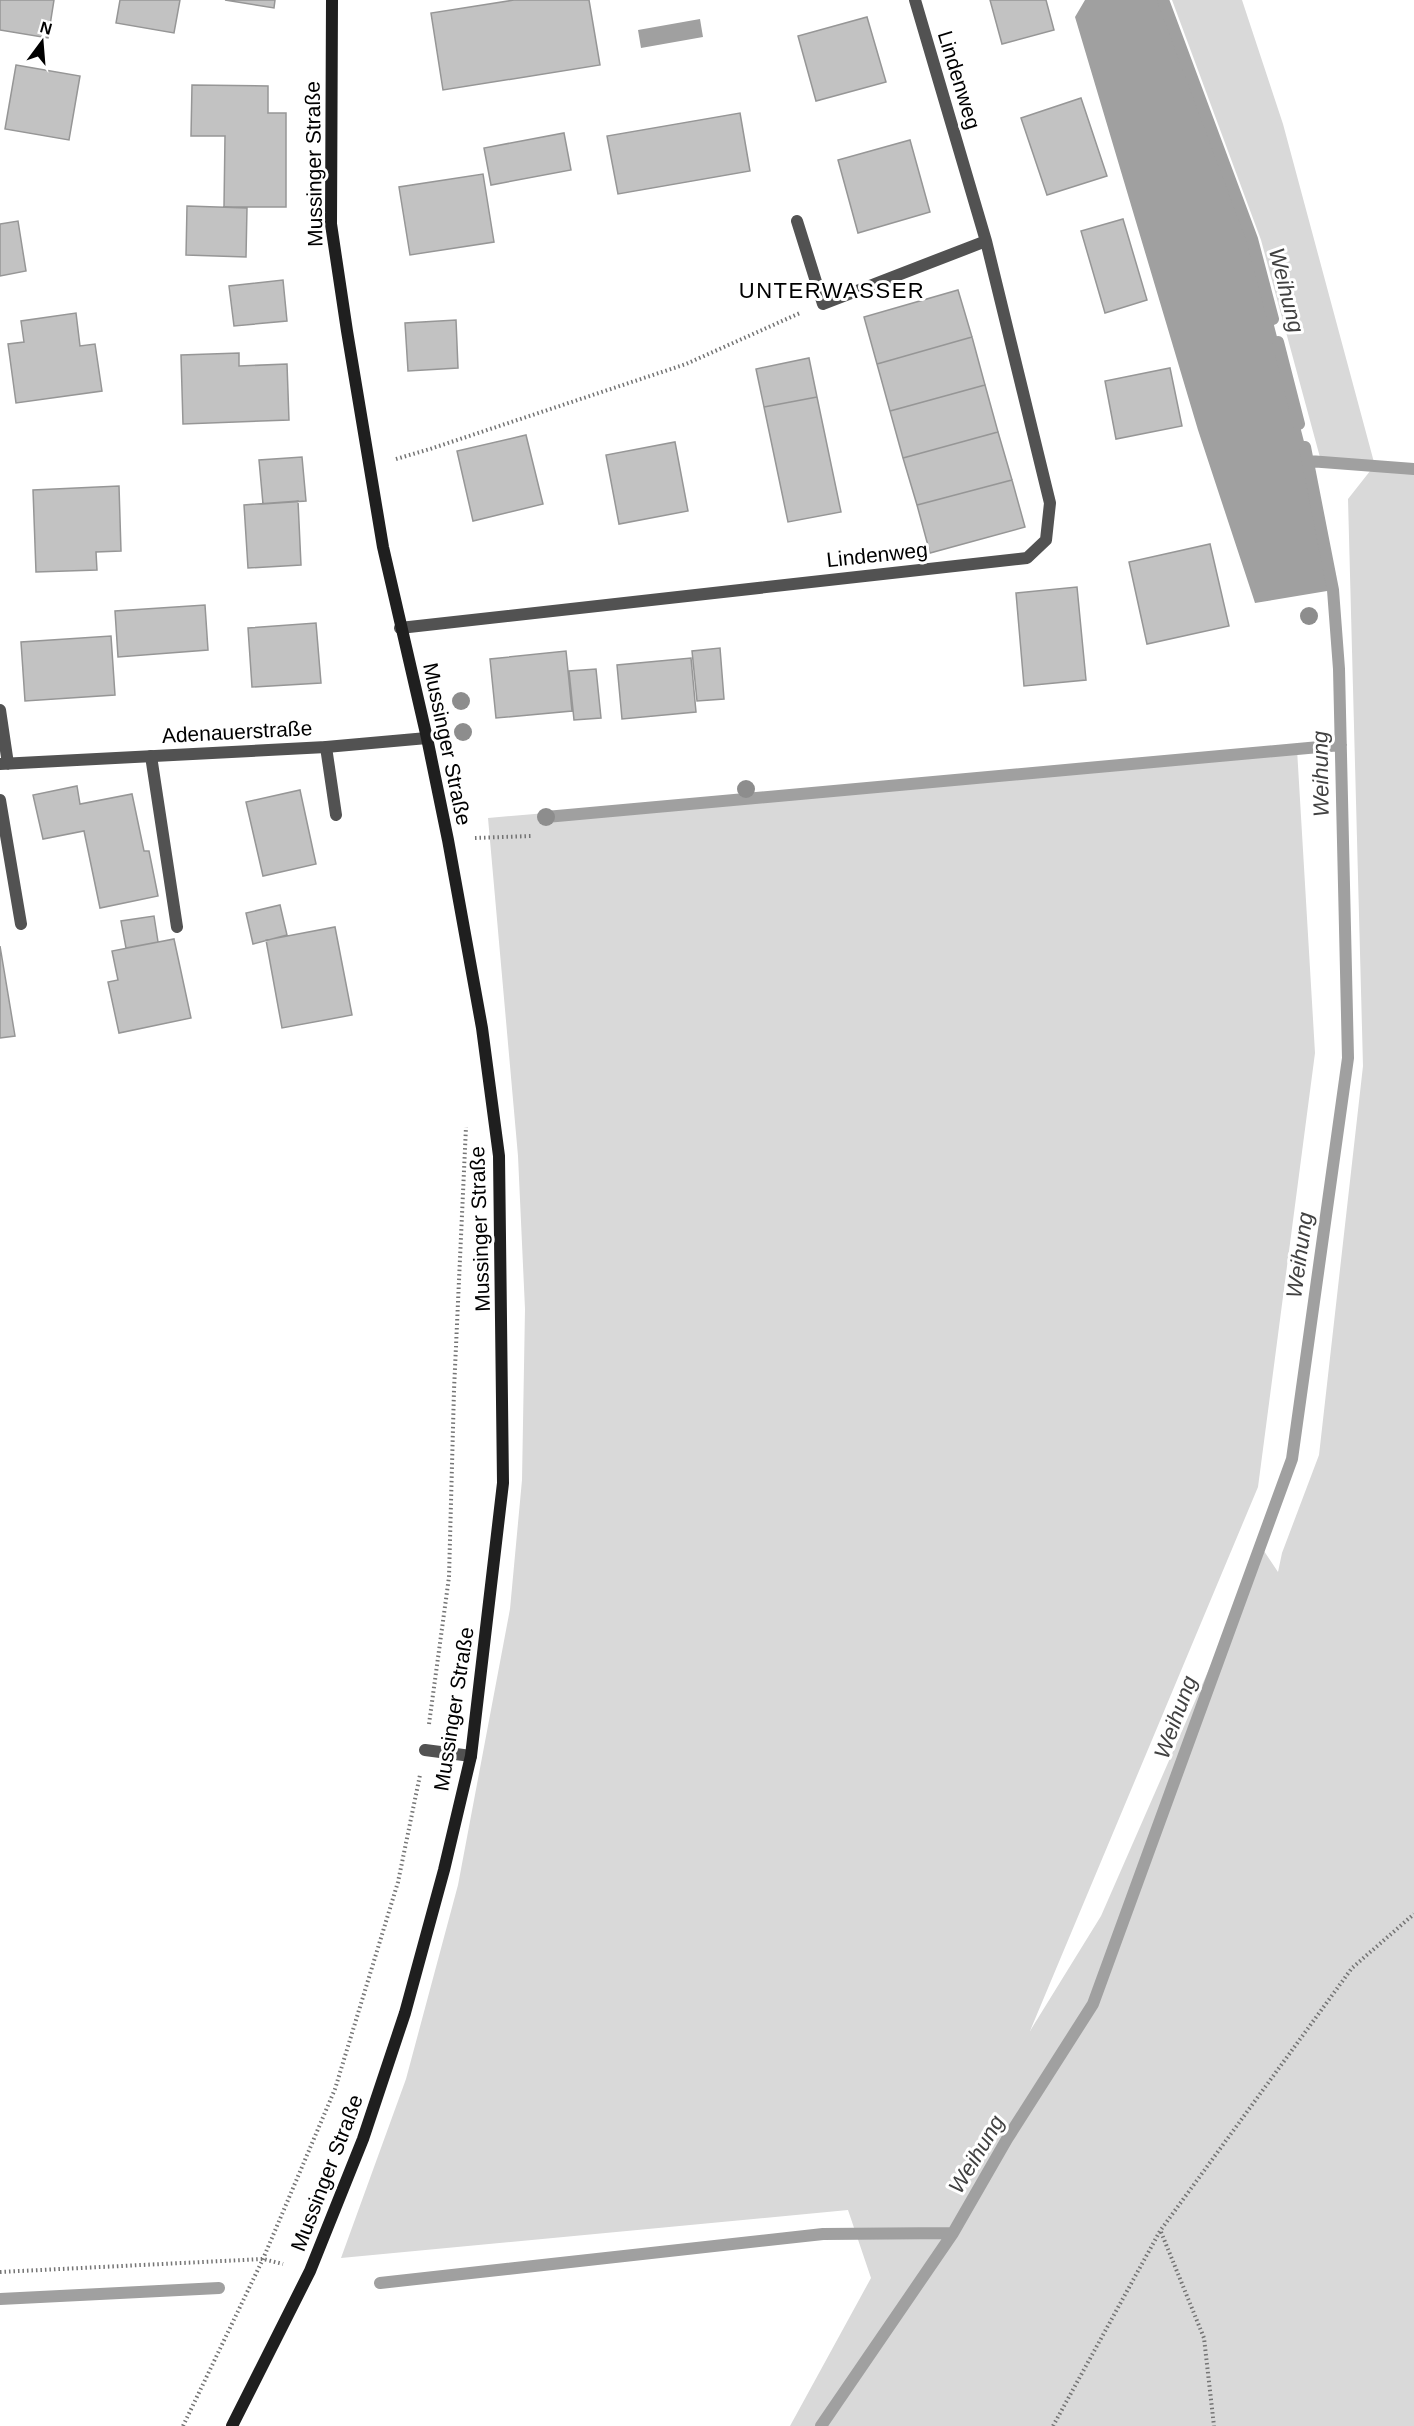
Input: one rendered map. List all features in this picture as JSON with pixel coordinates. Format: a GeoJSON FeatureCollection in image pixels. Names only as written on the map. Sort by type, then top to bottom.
{"type":"FeatureCollection","features":[{"type":"Feature","properties":{"kind":"street","name":"Mussinger Straße"},"geometry":{"type":"LineString","coordinates":[[232,2426],[310,2271],[363,2139],[405,2013],[444,1870],[471,1756],[503,1484],[499,1156],[482,1028],[448,840],[427,738],[400,628],[368,466],[331,224],[332,0]]}},
{"type":"Feature","properties":{"kind":"street","name":"Lindenweg"},"geometry":{"type":"LineString","coordinates":[[400,628],[1028,558],[1046,540],[1050,503],[986,241],[915,0]]}},
{"type":"Feature","properties":{"kind":"street"},"geometry":{"type":"LineString","coordinates":[[797,221],[823,304],[986,241]]}},
{"type":"Feature","properties":{"kind":"street"},"geometry":{"type":"LineString","coordinates":[[0,710],[4,764]]}},
{"type":"Feature","properties":{"kind":"street","name":"Adenauerstraße"},"geometry":{"type":"LineString","coordinates":[[4,764],[326,747],[427,738]]}},
{"type":"Feature","properties":{"kind":"street","name":"Adenauerstraße"},"geometry":{"type":"LineString","coordinates":[[326,747],[336,815]]}},
{"type":"Feature","properties":{"kind":"street","name":"Adenauerstraße"},"geometry":{"type":"LineString","coordinates":[[151,756],[177,927]]}},
{"type":"Feature","properties":{"kind":"street"},"geometry":{"type":"LineString","coordinates":[[0,800],[21,924]]}},
{"type":"Feature","properties":{"kind":"street"},"geometry":{"type":"LineString","coordinates":[[425,1750],[471,1756]]}},
{"type":"Feature","properties":{"kind":"path"},"geometry":{"type":"LineString","coordinates":[[368,466],[430,449],[686,364],[823,304]]}},
{"type":"Feature","properties":{"kind":"path"},"geometry":{"type":"LineString","coordinates":[[448,840],[531,836]]}},
{"type":"Feature","properties":{"kind":"path"},"geometry":{"type":"LineString","coordinates":[[183,2426],[263,2259],[335,2089],[398,1882],[425,1750],[449,1577],[454,1390],[466,1119]]}},
{"type":"Feature","properties":{"kind":"path"},"geometry":{"type":"LineString","coordinates":[[1053,2426],[1160,2231],[1352,1968],[1414,1914]]}},
{"type":"Feature","properties":{"kind":"path"},"geometry":{"type":"LineString","coordinates":[[1160,2231],[1204,2338],[1214,2426]]}},
{"type":"Feature","properties":{"kind":"path"},"geometry":{"type":"LineString","coordinates":[[0,2272],[263,2259],[310,2271]]}},
{"type":"Feature","properties":{"kind":"shaded area"},"geometry":{"type":"Polygon","coordinates":[[[1085,0],[1162,0],[1252,240],[1309,461],[1333,590],[1255,603],[1198,430],[1075,17],[1085,0]]]}},
{"type":"Feature","properties":{"kind":"shaded area"},"geometry":{"type":"Polygon","coordinates":[[[1172,0],[1242,0],[1283,124],[1375,466],[1414,469],[1414,2426],[790,2426],[871,2278],[848,2210],[341,2258],[406,2079],[458,1885],[510,1609],[522,1480],[525,1309],[518,1156],[488,818],[1297,749],[1315,1053],[1258,1487],[1030,2031],[1101,1916],[1262,1548],[1278,1572],[1282,1553],[1319,1455],[1363,1066],[1348,499],[1374,466],[1321,461],[1261,240],[1172,0]]]}},
{"type":"Feature","properties":{"kind":"shaded area"},"geometry":{"type":"Polygon","coordinates":[[[700,19],[703,37],[641,48],[638,30],[700,19]]]}},
{"type":"Feature","properties":{"kind":"building"},"geometry":{"type":"Polygon","coordinates":[[[0,0],[54,0],[48,38],[0,30],[0,0]]]}},
{"type":"Feature","properties":{"kind":"building"},"geometry":{"type":"Polygon","coordinates":[[[120,0],[180,0],[174,33],[116,23],[120,0]]]}},
{"type":"Feature","properties":{"kind":"building"},"geometry":{"type":"Polygon","coordinates":[[[225,0],[275,0],[274,8],[225,0]]]}},
{"type":"Feature","properties":{"kind":"building"},"geometry":{"type":"Polygon","coordinates":[[[514,0],[589,0],[600,65],[443,90],[431,13],[514,0]]]}},
{"type":"Feature","properties":{"kind":"building"},"geometry":{"type":"Polygon","coordinates":[[[990,0],[1046,0],[1054,30],[1002,44],[990,0]]]}},
{"type":"Feature","properties":{"kind":"building"},"geometry":{"type":"Polygon","coordinates":[[[867,17],[886,82],[816,101],[798,36],[867,17]]]}},
{"type":"Feature","properties":{"kind":"building"},"geometry":{"type":"Polygon","coordinates":[[[16,65],[80,76],[69,140],[5,129],[16,65]]]}},
{"type":"Feature","properties":{"kind":"building"},"geometry":{"type":"Polygon","coordinates":[[[192,85],[268,86],[268,113],[286,113],[286,207],[224,207],[225,136],[191,136],[192,85]]]}},
{"type":"Feature","properties":{"kind":"building"},"geometry":{"type":"Polygon","coordinates":[[[1081,98],[1107,176],[1047,195],[1021,118],[1081,98]]]}},
{"type":"Feature","properties":{"kind":"building"},"geometry":{"type":"Polygon","coordinates":[[[740,113],[750,171],[618,194],[607,136],[740,113]]]}},
{"type":"Feature","properties":{"kind":"building"},"geometry":{"type":"Polygon","coordinates":[[[564,133],[571,170],[491,185],[484,148],[564,133]]]}},
{"type":"Feature","properties":{"kind":"building"},"geometry":{"type":"Polygon","coordinates":[[[910,140],[930,212],[858,233],[838,160],[910,140]]]}},
{"type":"Feature","properties":{"kind":"building"},"geometry":{"type":"Polygon","coordinates":[[[483,174],[494,242],[410,255],[399,187],[483,174]]]}},
{"type":"Feature","properties":{"kind":"building"},"geometry":{"type":"Polygon","coordinates":[[[187,206],[247,208],[246,257],[186,255],[187,206]]]}},
{"type":"Feature","properties":{"kind":"building"},"geometry":{"type":"Polygon","coordinates":[[[1123,219],[1147,300],[1105,313],[1081,231],[1123,219]]]}},
{"type":"Feature","properties":{"kind":"building"},"geometry":{"type":"Polygon","coordinates":[[[18,221],[26,271],[0,276],[0,224],[18,221]]]}},
{"type":"Feature","properties":{"kind":"building"},"geometry":{"type":"Polygon","coordinates":[[[283,280],[287,321],[234,326],[229,286],[283,280]]]}},
{"type":"Feature","properties":{"kind":"building"},"geometry":{"type":"Polygon","coordinates":[[[958,290],[972,337],[877,364],[864,317],[958,290]]]}},
{"type":"Feature","properties":{"kind":"building"},"geometry":{"type":"Polygon","coordinates":[[[76,313],[80,346],[95,344],[102,391],[16,403],[8,344],[24,342],[21,321],[76,313]]]}},
{"type":"Feature","properties":{"kind":"building"},"geometry":{"type":"Polygon","coordinates":[[[456,320],[458,368],[408,371],[405,323],[456,320]]]}},
{"type":"Feature","properties":{"kind":"building"},"geometry":{"type":"Polygon","coordinates":[[[972,337],[985,385],[890,411],[877,364],[972,337]]]}},
{"type":"Feature","properties":{"kind":"building"},"geometry":{"type":"Polygon","coordinates":[[[239,353],[239,366],[287,364],[289,420],[183,424],[181,355],[239,353]]]}},
{"type":"Feature","properties":{"kind":"building"},"geometry":{"type":"Polygon","coordinates":[[[809,358],[817,397],[764,407],[756,369],[809,358]]]}},
{"type":"Feature","properties":{"kind":"building"},"geometry":{"type":"Polygon","coordinates":[[[1170,368],[1182,426],[1116,439],[1105,381],[1170,368]]]}},
{"type":"Feature","properties":{"kind":"building"},"geometry":{"type":"Polygon","coordinates":[[[985,385],[998,432],[903,458],[890,411],[985,385]]]}},
{"type":"Feature","properties":{"kind":"building"},"geometry":{"type":"Polygon","coordinates":[[[817,397],[841,512],[788,522],[764,407],[817,397]]]}},
{"type":"Feature","properties":{"kind":"building"},"geometry":{"type":"Polygon","coordinates":[[[998,432],[1012,480],[917,505],[903,458],[998,432]]]}},
{"type":"Feature","properties":{"kind":"building"},"geometry":{"type":"Polygon","coordinates":[[[526,435],[543,504],[473,521],[457,451],[526,435]]]}},
{"type":"Feature","properties":{"kind":"building"},"geometry":{"type":"Polygon","coordinates":[[[675,442],[688,511],[619,524],[606,455],[675,442]]]}},
{"type":"Feature","properties":{"kind":"building"},"geometry":{"type":"Polygon","coordinates":[[[302,457],[306,501],[263,504],[259,460],[302,457]]]}},
{"type":"Feature","properties":{"kind":"building"},"geometry":{"type":"Polygon","coordinates":[[[1012,480],[1025,527],[930,553],[917,505],[1012,480]]]}},
{"type":"Feature","properties":{"kind":"building"},"geometry":{"type":"Polygon","coordinates":[[[119,486],[121,551],[96,552],[97,570],[36,572],[33,490],[119,486]]]}},
{"type":"Feature","properties":{"kind":"building"},"geometry":{"type":"Polygon","coordinates":[[[298,501],[301,565],[248,568],[244,505],[298,501]]]}},
{"type":"Feature","properties":{"kind":"building"},"geometry":{"type":"Polygon","coordinates":[[[1210,544],[1229,626],[1147,644],[1129,562],[1210,544]]]}},
{"type":"Feature","properties":{"kind":"building"},"geometry":{"type":"Polygon","coordinates":[[[1077,587],[1086,680],[1024,686],[1016,593],[1077,587]]]}},
{"type":"Feature","properties":{"kind":"building"},"geometry":{"type":"Polygon","coordinates":[[[205,605],[208,650],[118,657],[115,611],[205,605]]]}},
{"type":"Feature","properties":{"kind":"building"},"geometry":{"type":"Polygon","coordinates":[[[316,623],[321,683],[252,687],[248,628],[316,623]]]}},
{"type":"Feature","properties":{"kind":"building"},"geometry":{"type":"Polygon","coordinates":[[[111,636],[115,695],[25,701],[21,642],[111,636]]]}},
{"type":"Feature","properties":{"kind":"building"},"geometry":{"type":"Polygon","coordinates":[[[720,648],[724,699],[697,701],[692,651],[720,648]]]}},
{"type":"Feature","properties":{"kind":"building"},"geometry":{"type":"Polygon","coordinates":[[[566,651],[572,711],[496,718],[490,659],[566,651]]]}},
{"type":"Feature","properties":{"kind":"building"},"geometry":{"type":"Polygon","coordinates":[[[691,658],[696,712],[622,719],[617,665],[691,658]]]}},
{"type":"Feature","properties":{"kind":"building"},"geometry":{"type":"Polygon","coordinates":[[[596,669],[601,718],[574,720],[569,671],[596,669]]]}},
{"type":"Feature","properties":{"kind":"building"},"geometry":{"type":"Polygon","coordinates":[[[77,786],[80,804],[132,794],[144,851],[149,851],[158,896],[100,908],[84,831],[43,839],[33,795],[77,786]]]}},
{"type":"Feature","properties":{"kind":"building"},"geometry":{"type":"Polygon","coordinates":[[[300,790],[316,864],[263,876],[246,802],[300,790]]]}},
{"type":"Feature","properties":{"kind":"building"},"geometry":{"type":"Polygon","coordinates":[[[280,905],[287,935],[253,944],[246,913],[280,905]]]}},
{"type":"Feature","properties":{"kind":"building"},"geometry":{"type":"Polygon","coordinates":[[[154,916],[158,942],[126,948],[121,921],[154,916]]]}},
{"type":"Feature","properties":{"kind":"building"},"geometry":{"type":"Polygon","coordinates":[[[335,927],[352,1015],[282,1028],[266,940],[335,927]]]}},
{"type":"Feature","properties":{"kind":"building"},"geometry":{"type":"Polygon","coordinates":[[[174,939],[191,1018],[119,1033],[108,982],[118,980],[112,951],[174,939]]]}},
{"type":"Feature","properties":{"kind":"building"},"geometry":{"type":"Polygon","coordinates":[[[0,946],[15,1036],[0,1038],[0,946]]]}},
{"type":"Feature","properties":{"kind":"waterway","name":"Weihung"},"geometry":{"type":"LineString","coordinates":[[1163,0],[1252,239],[1273,319]]}},
{"type":"Feature","properties":{"kind":"waterway","name":"Weihung"},"geometry":{"type":"LineString","coordinates":[[1278,342],[1299,424]]}},
{"type":"Feature","properties":{"kind":"waterway","name":"Weihung"},"geometry":{"type":"LineString","coordinates":[[821,2426],[953,2233],[1007,2139],[1093,2004],[1292,1459],[1348,1058],[1339,669],[1333,590],[1305,447]]}},
{"type":"Feature","properties":{"kind":"waterway"},"geometry":{"type":"LineString","coordinates":[[1309,461],[1414,469]]}},
{"type":"Feature","properties":{"kind":"waterway"},"geometry":{"type":"LineString","coordinates":[[546,817],[1341,745]]}},
{"type":"Feature","properties":{"kind":"waterway"},"geometry":{"type":"LineString","coordinates":[[380,2283],[823,2234],[953,2233]]}},
{"type":"Feature","properties":{"kind":"waterway"},"geometry":{"type":"LineString","coordinates":[[0,2299],[219,2288]]}},
{"type":"Feature","properties":{"kind":"district","name":"UNTERWASSER"},"geometry":{"type":"Point","coordinates":[832,290]}}]}
